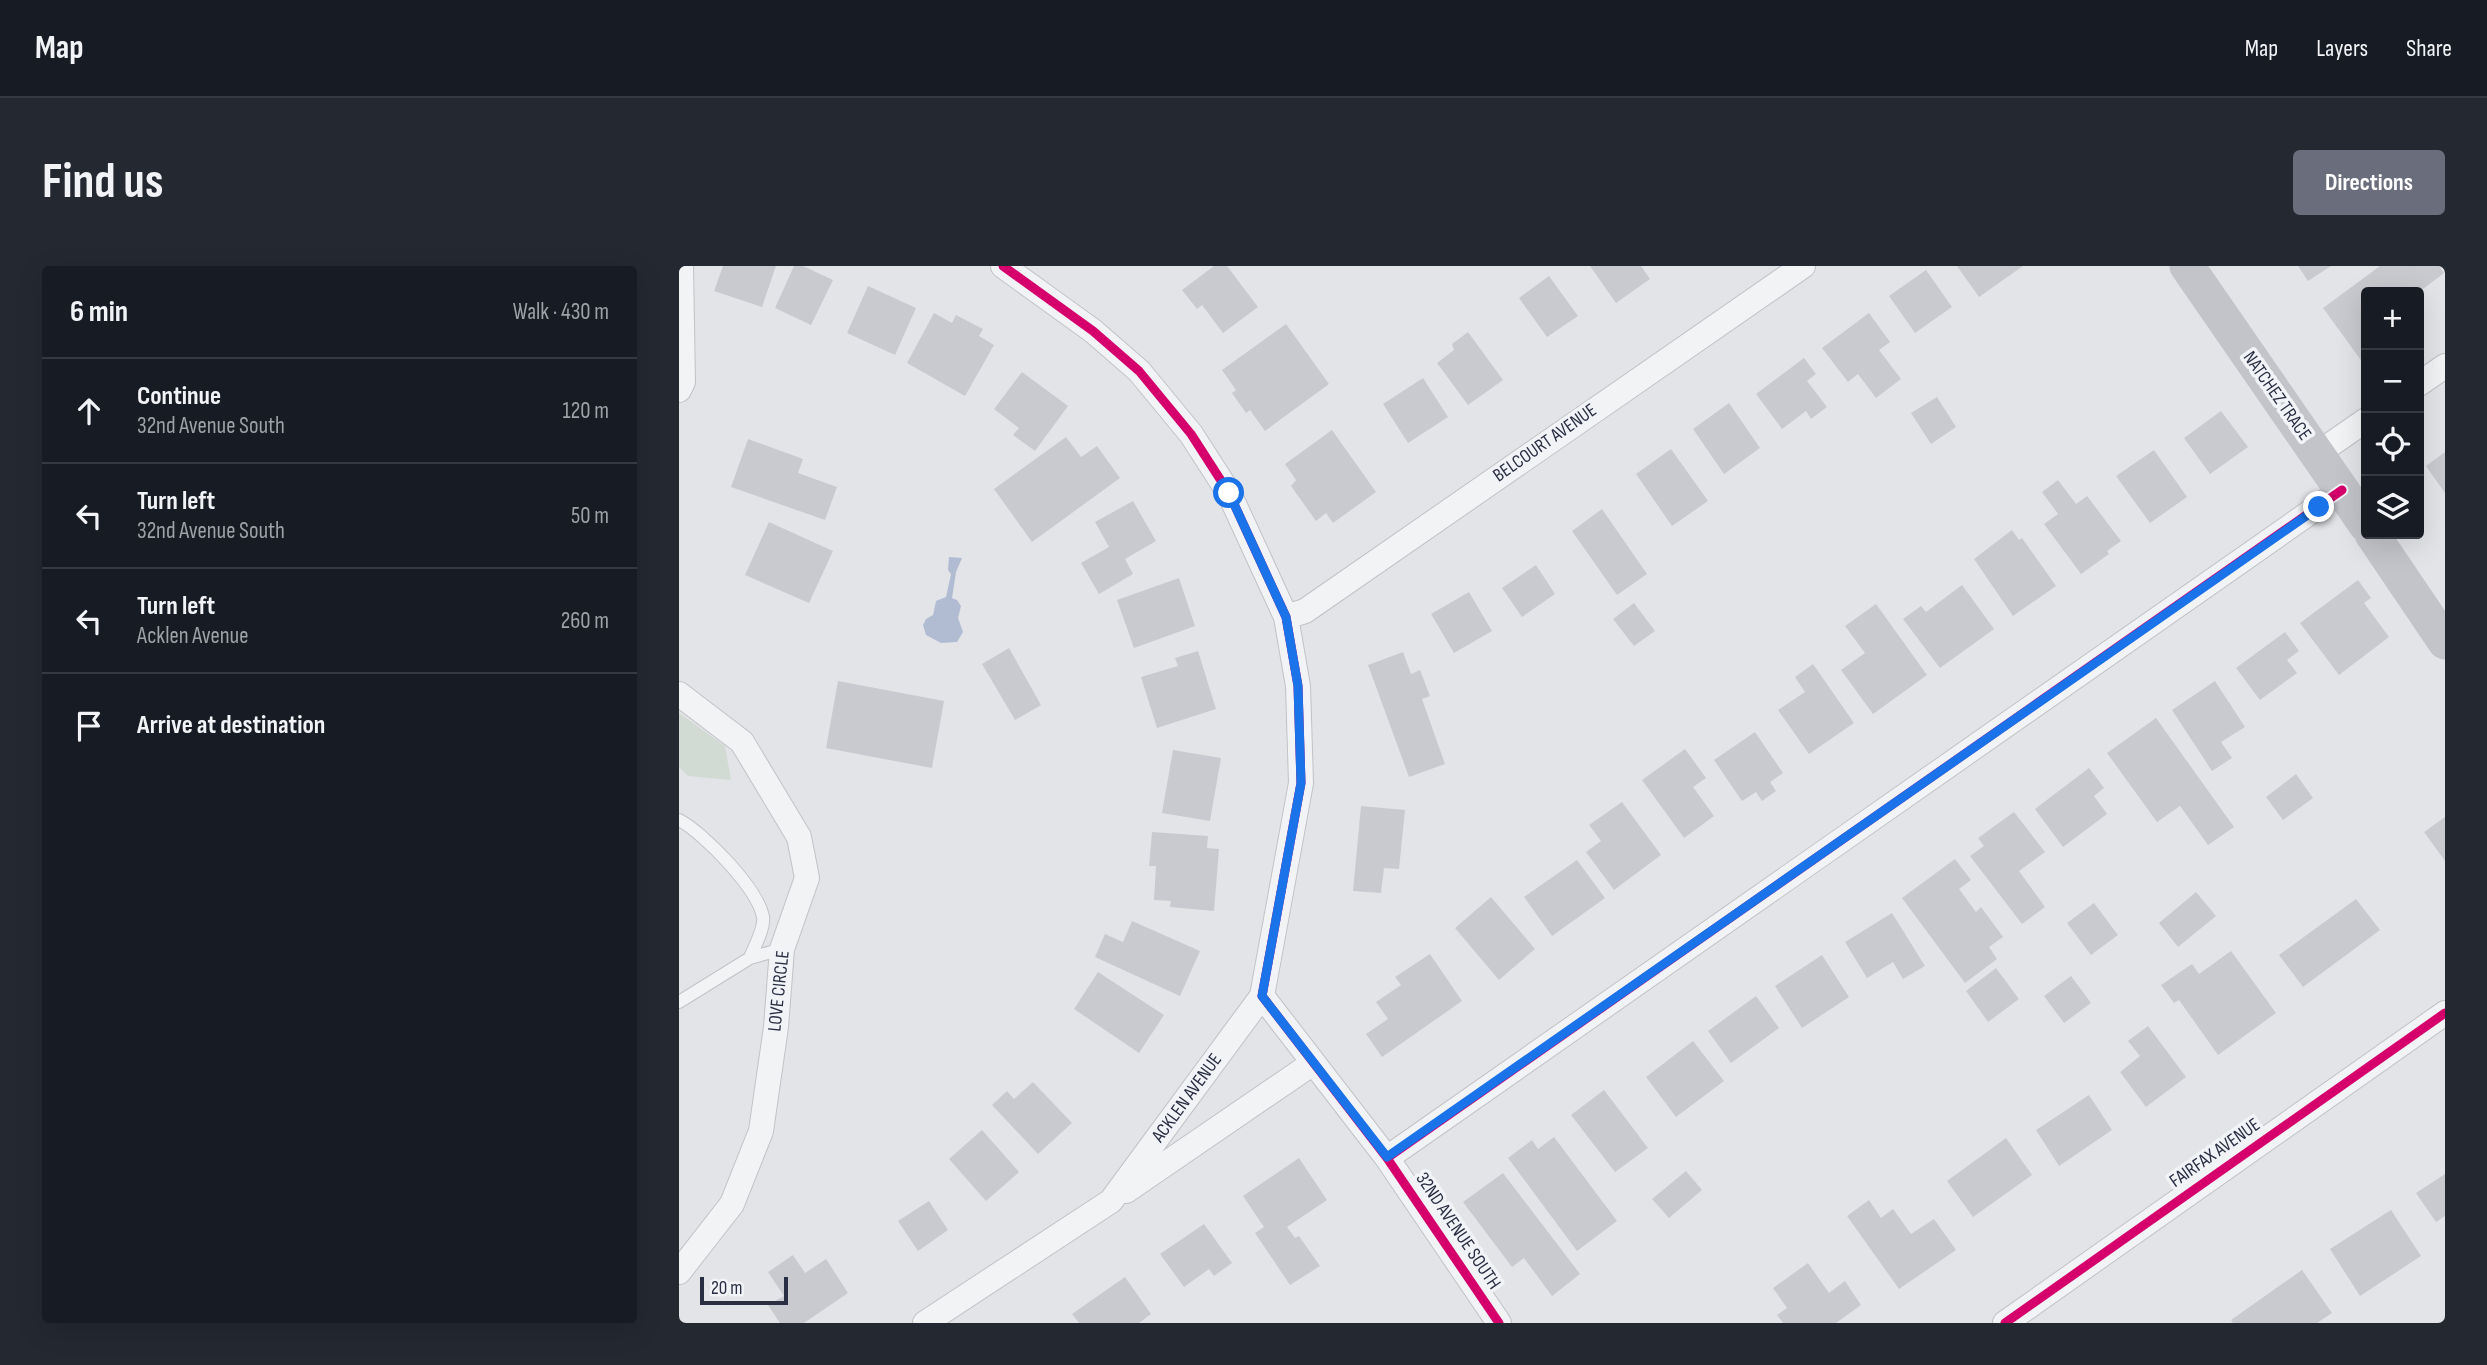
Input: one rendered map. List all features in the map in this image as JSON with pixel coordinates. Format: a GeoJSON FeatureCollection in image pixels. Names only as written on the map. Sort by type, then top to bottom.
{"type":"FeatureCollection","features":[{"type":"Feature","properties":{"kind":"main road","name":"NATCHEZ TRACE"},"geometry":{"type":"LineString","coordinates":[[2187,266],[2361,518]]}},
{"type":"Feature","properties":{"kind":"main road"},"geometry":{"type":"LineString","coordinates":[[2375,539],[2445,642]]}},
{"type":"Feature","properties":{"kind":"street"},"geometry":{"type":"LineString","coordinates":[[679,390],[683,382],[681,266]]}},
{"type":"Feature","properties":{"kind":"street"},"geometry":{"type":"LineString","coordinates":[[1003,266],[1093,331],[1139,370],[1191,434],[1229,493],[1286,617],[1298,686],[1301,783],[1262,996]]}},
{"type":"Feature","properties":{"kind":"street","name":"BELCOURT AVENUE"},"geometry":{"type":"LineString","coordinates":[[1286,617],[1305,611],[1803,266]]}},
{"type":"Feature","properties":{"kind":"street"},"geometry":{"type":"LineString","coordinates":[[2424,381],[2445,366]]}},
{"type":"Feature","properties":{"kind":"street"},"geometry":{"type":"LineString","coordinates":[[2317,454],[2361,423]]}},
{"type":"Feature","properties":{"kind":"street"},"geometry":{"type":"LineString","coordinates":[[1387,1157],[2342,490]]}},
{"type":"Feature","properties":{"kind":"street","name":"LOVE CIRCLE"},"geometry":{"type":"LineString","coordinates":[[679,694],[741,742],[799,837],[807,878],[782,948],[776,1027],[761,1131],[732,1205],[679,1272]]}},
{"type":"Feature","properties":{"kind":"street","name":"32ND AVENUE SOUTH"},"geometry":{"type":"LineString","coordinates":[[1262,996],[1387,1157],[1499,1323]]}},
{"type":"Feature","properties":{"kind":"street","name":"ACKLEN AVENUE"},"geometry":{"type":"LineString","coordinates":[[1111,1201],[1262,996]]}},
{"type":"Feature","properties":{"kind":"street","name":"FAIRFAX AVENUE"},"geometry":{"type":"LineString","coordinates":[[2005,1323],[2445,1013]]}},
{"type":"Feature","properties":{"kind":"street","name":"ACKLEN AVENUE"},"geometry":{"type":"LineString","coordinates":[[926,1323],[1313,1063]]}},
{"type":"Feature","properties":{"kind":"lane"},"geometry":{"type":"LineString","coordinates":[[679,820],[735,869],[754,893],[764,919],[750,958]]}},
{"type":"Feature","properties":{"kind":"lane"},"geometry":{"type":"LineString","coordinates":[[679,1002],[750,958],[782,948]]}},
{"type":"Feature","properties":{"kind":"shaded area"},"geometry":{"type":"Polygon","coordinates":[[[679,713],[725,746],[731,780],[688,776],[679,767],[679,713]]]}},
{"type":"Feature","properties":{"kind":"water"},"geometry":{"type":"Polygon","coordinates":[[[949,557],[962,558],[956,572],[952,598],[961,606],[958,618],[963,632],[957,642],[941,643],[926,635],[923,625],[926,619],[933,615],[936,601],[946,597],[951,574],[948,570],[949,557]]]}},
{"type":"Feature","properties":{"kind":"building"},"geometry":{"type":"Polygon","coordinates":[[[723,266],[776,266],[762,307],[714,291],[723,266]]]}},
{"type":"Feature","properties":{"kind":"building"},"geometry":{"type":"Polygon","coordinates":[[[794,266],[803,266],[833,280],[811,325],[775,308],[794,266]]]}},
{"type":"Feature","properties":{"kind":"building"},"geometry":{"type":"Polygon","coordinates":[[[1214,266],[1227,266],[1258,307],[1223,333],[1202,305],[1197,309],[1182,290],[1214,266]]]}},
{"type":"Feature","properties":{"kind":"building"},"geometry":{"type":"Polygon","coordinates":[[[1590,266],[1641,266],[1650,279],[1616,303],[1590,266]]]}},
{"type":"Feature","properties":{"kind":"building"},"geometry":{"type":"Polygon","coordinates":[[[1957,266],[2023,266],[1979,297],[1957,266]]]}},
{"type":"Feature","properties":{"kind":"building"},"geometry":{"type":"Polygon","coordinates":[[[2298,266],[2331,266],[2308,281],[2298,266]]]}},
{"type":"Feature","properties":{"kind":"building"},"geometry":{"type":"Polygon","coordinates":[[[2380,266],[2439,266],[2444,273],[2424,288],[2361,287],[2361,360],[2323,308],[2380,266]]]}},
{"type":"Feature","properties":{"kind":"building"},"geometry":{"type":"Polygon","coordinates":[[[1926,270],[1952,307],[1915,333],[1889,296],[1926,270]]]}},
{"type":"Feature","properties":{"kind":"building"},"geometry":{"type":"Polygon","coordinates":[[[1549,276],[1578,316],[1547,337],[1519,298],[1549,276]]]}},
{"type":"Feature","properties":{"kind":"building"},"geometry":{"type":"Polygon","coordinates":[[[868,286],[916,308],[895,355],[847,333],[868,286]]]}},
{"type":"Feature","properties":{"kind":"building"},"geometry":{"type":"Polygon","coordinates":[[[934,313],[952,323],[956,315],[983,329],[979,336],[994,345],[965,396],[907,363],[934,313]]]}},
{"type":"Feature","properties":{"kind":"building"},"geometry":{"type":"Polygon","coordinates":[[[1869,313],[1890,342],[1879,350],[1901,379],[1876,398],[1858,374],[1848,382],[1822,348],[1869,313]]]}},
{"type":"Feature","properties":{"kind":"building"},"geometry":{"type":"Polygon","coordinates":[[[1286,324],[1329,384],[1265,431],[1250,410],[1246,413],[1232,393],[1236,390],[1222,370],[1286,324]]]}},
{"type":"Feature","properties":{"kind":"building"},"geometry":{"type":"Polygon","coordinates":[[[1468,332],[1503,380],[1468,405],[1437,363],[1454,350],[1452,344],[1468,332]]]}},
{"type":"Feature","properties":{"kind":"building"},"geometry":{"type":"Polygon","coordinates":[[[1804,358],[1816,374],[1807,381],[1827,407],[1811,419],[1806,411],[1782,429],[1756,394],[1804,358]]]}},
{"type":"Feature","properties":{"kind":"building"},"geometry":{"type":"Polygon","coordinates":[[[1022,372],[1068,406],[1035,451],[1013,435],[1019,428],[994,409],[1022,372]]]}},
{"type":"Feature","properties":{"kind":"building"},"geometry":{"type":"Polygon","coordinates":[[[1423,378],[1448,417],[1408,443],[1383,404],[1423,378]]]}},
{"type":"Feature","properties":{"kind":"building"},"geometry":{"type":"Polygon","coordinates":[[[1937,397],[1956,427],[1931,444],[1911,413],[1937,397]]]}},
{"type":"Feature","properties":{"kind":"building"},"geometry":{"type":"Polygon","coordinates":[[[1729,403],[1760,448],[1724,474],[1693,429],[1729,403]]]}},
{"type":"Feature","properties":{"kind":"building"},"geometry":{"type":"Polygon","coordinates":[[[2221,411],[2248,447],[2210,474],[2184,438],[2221,411]]]}},
{"type":"Feature","properties":{"kind":"building"},"geometry":{"type":"Polygon","coordinates":[[[1332,430],[1376,492],[1333,523],[1326,513],[1316,521],[1291,486],[1296,480],[1285,464],[1332,430]]]}},
{"type":"Feature","properties":{"kind":"building"},"geometry":{"type":"Polygon","coordinates":[[[1066,437],[1081,457],[1097,446],[1120,478],[1032,542],[994,489],[1066,437]]]}},
{"type":"Feature","properties":{"kind":"building"},"geometry":{"type":"Polygon","coordinates":[[[748,439],[803,459],[798,473],[837,487],[825,520],[731,487],[748,439]]]}},
{"type":"Feature","properties":{"kind":"building"},"geometry":{"type":"Polygon","coordinates":[[[1671,449],[1708,501],[1672,526],[1636,474],[1671,449]]]}},
{"type":"Feature","properties":{"kind":"building"},"geometry":{"type":"Polygon","coordinates":[[[2154,450],[2187,497],[2150,523],[2116,476],[2154,450]]]}},
{"type":"Feature","properties":{"kind":"building"},"geometry":{"type":"Polygon","coordinates":[[[2445,452],[2445,493],[2426,466],[2445,452]]]}},
{"type":"Feature","properties":{"kind":"building"},"geometry":{"type":"Polygon","coordinates":[[[2058,480],[2076,504],[2087,496],[2121,541],[2107,551],[2109,554],[2081,574],[2044,524],[2058,514],[2042,492],[2058,480]]]}},
{"type":"Feature","properties":{"kind":"building"},"geometry":{"type":"Polygon","coordinates":[[[1133,501],[1156,541],[1125,559],[1133,574],[1099,594],[1081,563],[1109,547],[1095,522],[1133,501]]]}},
{"type":"Feature","properties":{"kind":"building"},"geometry":{"type":"Polygon","coordinates":[[[1602,509],[1647,574],[1617,595],[1572,531],[1602,509]]]}},
{"type":"Feature","properties":{"kind":"building"},"geometry":{"type":"Polygon","coordinates":[[[769,522],[833,551],[809,603],[745,575],[769,522]]]}},
{"type":"Feature","properties":{"kind":"building"},"geometry":{"type":"Polygon","coordinates":[[[2012,530],[2019,540],[2022,538],[2056,586],[2013,616],[1974,559],[2012,530]]]}},
{"type":"Feature","properties":{"kind":"building"},"geometry":{"type":"Polygon","coordinates":[[[1536,565],[1555,594],[1522,617],[1502,588],[1536,565]]]}},
{"type":"Feature","properties":{"kind":"building"},"geometry":{"type":"Polygon","coordinates":[[[1179,578],[1195,626],[1134,648],[1117,600],[1179,578]]]}},
{"type":"Feature","properties":{"kind":"building"},"geometry":{"type":"Polygon","coordinates":[[[2358,580],[2371,598],[2364,603],[2389,637],[2339,675],[2300,623],[2358,580]]]}},
{"type":"Feature","properties":{"kind":"building"},"geometry":{"type":"Polygon","coordinates":[[[1962,585],[1994,629],[1940,668],[1903,619],[1921,606],[1926,612],[1962,585]]]}},
{"type":"Feature","properties":{"kind":"building"},"geometry":{"type":"Polygon","coordinates":[[[1469,592],[1492,631],[1454,653],[1431,614],[1469,592]]]}},
{"type":"Feature","properties":{"kind":"building"},"geometry":{"type":"Polygon","coordinates":[[[1634,603],[1655,631],[1634,646],[1613,619],[1634,603]]]}},
{"type":"Feature","properties":{"kind":"building"},"geometry":{"type":"Polygon","coordinates":[[[1876,604],[1927,675],[1873,714],[1841,670],[1865,653],[1845,626],[1876,604]]]}},
{"type":"Feature","properties":{"kind":"building"},"geometry":{"type":"Polygon","coordinates":[[[2285,632],[2299,651],[2287,660],[2297,673],[2260,700],[2236,668],[2285,632]]]}},
{"type":"Feature","properties":{"kind":"building"},"geometry":{"type":"Polygon","coordinates":[[[1009,648],[1041,705],[1015,720],[982,664],[1009,648]]]}},
{"type":"Feature","properties":{"kind":"building"},"geometry":{"type":"Polygon","coordinates":[[[1198,651],[1216,709],[1157,728],[1141,677],[1178,666],[1175,658],[1198,651]]]}},
{"type":"Feature","properties":{"kind":"building"},"geometry":{"type":"Polygon","coordinates":[[[1403,652],[1411,674],[1420,670],[1430,696],[1422,699],[1445,764],[1409,777],[1368,665],[1403,652]]]}},
{"type":"Feature","properties":{"kind":"building"},"geometry":{"type":"Polygon","coordinates":[[[1813,664],[1854,723],[1809,754],[1778,710],[1805,692],[1795,677],[1813,664]]]}},
{"type":"Feature","properties":{"kind":"building"},"geometry":{"type":"Polygon","coordinates":[[[838,681],[944,701],[932,768],[826,748],[838,681]]]}},
{"type":"Feature","properties":{"kind":"building"},"geometry":{"type":"Polygon","coordinates":[[[2215,681],[2245,727],[2221,742],[2232,758],[2212,771],[2172,710],[2215,681]]]}},
{"type":"Feature","properties":{"kind":"building"},"geometry":{"type":"Polygon","coordinates":[[[2156,718],[2234,827],[2208,845],[2180,806],[2157,822],[2107,753],[2156,718]]]}},
{"type":"Feature","properties":{"kind":"building"},"geometry":{"type":"Polygon","coordinates":[[[1755,732],[1783,773],[1770,782],[1776,791],[1762,801],[1756,792],[1742,801],[1714,760],[1755,732]]]}},
{"type":"Feature","properties":{"kind":"building"},"geometry":{"type":"Polygon","coordinates":[[[1685,749],[1706,778],[1693,787],[1714,816],[1684,838],[1642,780],[1685,749]]]}},
{"type":"Feature","properties":{"kind":"building"},"geometry":{"type":"Polygon","coordinates":[[[1173,750],[1221,758],[1210,821],[1162,813],[1173,750]]]}},
{"type":"Feature","properties":{"kind":"building"},"geometry":{"type":"Polygon","coordinates":[[[2089,768],[2104,788],[2094,796],[2107,814],[2063,847],[2035,809],[2089,768]]]}},
{"type":"Feature","properties":{"kind":"building"},"geometry":{"type":"Polygon","coordinates":[[[2296,774],[2313,798],[2283,820],[2266,797],[2296,774]]]}},
{"type":"Feature","properties":{"kind":"building"},"geometry":{"type":"Polygon","coordinates":[[[1622,802],[1661,855],[1614,890],[1586,852],[1601,841],[1589,825],[1622,802]]]}},
{"type":"Feature","properties":{"kind":"building"},"geometry":{"type":"Polygon","coordinates":[[[1361,806],[1405,810],[1399,869],[1384,868],[1381,893],[1353,891],[1361,806]]]}},
{"type":"Feature","properties":{"kind":"building"},"geometry":{"type":"Polygon","coordinates":[[[2014,812],[2045,852],[2019,871],[2045,907],[2022,924],[1970,856],[1984,846],[1978,838],[2014,812]]]}},
{"type":"Feature","properties":{"kind":"building"},"geometry":{"type":"Polygon","coordinates":[[[2445,817],[2445,861],[2424,832],[2445,817]]]}},
{"type":"Feature","properties":{"kind":"building"},"geometry":{"type":"Polygon","coordinates":[[[1152,832],[1208,836],[1207,848],[1219,849],[1214,911],[1170,907],[1171,901],[1154,900],[1156,866],[1149,866],[1152,832]]]}},
{"type":"Feature","properties":{"kind":"building"},"geometry":{"type":"Polygon","coordinates":[[[1955,859],[1971,880],[1959,889],[1976,912],[1981,907],[2003,937],[1989,947],[1997,959],[1965,983],[1902,898],[1955,859]]]}},
{"type":"Feature","properties":{"kind":"building"},"geometry":{"type":"Polygon","coordinates":[[[1577,860],[1605,898],[1552,936],[1524,897],[1577,860]]]}},
{"type":"Feature","properties":{"kind":"building"},"geometry":{"type":"Polygon","coordinates":[[[2196,892],[2216,916],[2178,947],[2159,923],[2196,892]]]}},
{"type":"Feature","properties":{"kind":"building"},"geometry":{"type":"Polygon","coordinates":[[[1491,897],[1535,949],[1499,980],[1455,928],[1491,897]]]}},
{"type":"Feature","properties":{"kind":"building"},"geometry":{"type":"Polygon","coordinates":[[[2356,899],[2380,930],[2303,987],[2279,955],[2356,899]]]}},
{"type":"Feature","properties":{"kind":"building"},"geometry":{"type":"Polygon","coordinates":[[[2094,903],[2118,935],[2091,955],[2067,923],[2094,903]]]}},
{"type":"Feature","properties":{"kind":"building"},"geometry":{"type":"Polygon","coordinates":[[[1892,913],[1925,966],[1903,979],[1893,962],[1867,978],[1845,942],[1892,913]]]}},
{"type":"Feature","properties":{"kind":"building"},"geometry":{"type":"Polygon","coordinates":[[[1132,921],[1200,951],[1180,996],[1095,957],[1105,934],[1123,942],[1132,921]]]}},
{"type":"Feature","properties":{"kind":"building"},"geometry":{"type":"Polygon","coordinates":[[[2231,951],[2276,1013],[2218,1055],[2179,1000],[2174,1003],[2161,985],[2192,964],[2199,974],[2231,951]]]}},
{"type":"Feature","properties":{"kind":"building"},"geometry":{"type":"Polygon","coordinates":[[[1430,954],[1462,1001],[1382,1057],[1366,1034],[1388,1019],[1376,1002],[1401,985],[1395,977],[1430,954]]]}},
{"type":"Feature","properties":{"kind":"building"},"geometry":{"type":"Polygon","coordinates":[[[1822,955],[1849,997],[1802,1028],[1775,986],[1822,955]]]}},
{"type":"Feature","properties":{"kind":"building"},"geometry":{"type":"Polygon","coordinates":[[[1996,968],[2019,999],[1988,1022],[1966,991],[1996,968]]]}},
{"type":"Feature","properties":{"kind":"building"},"geometry":{"type":"Polygon","coordinates":[[[1098,972],[1164,1015],[1139,1053],[1074,1009],[1098,972]]]}},
{"type":"Feature","properties":{"kind":"building"},"geometry":{"type":"Polygon","coordinates":[[[2071,976],[2091,1003],[2064,1023],[2044,996],[2071,976]]]}},
{"type":"Feature","properties":{"kind":"building"},"geometry":{"type":"Polygon","coordinates":[[[1756,996],[1779,1028],[1731,1063],[1708,1031],[1756,996]]]}},
{"type":"Feature","properties":{"kind":"building"},"geometry":{"type":"Polygon","coordinates":[[[2148,1026],[2186,1077],[2146,1107],[2120,1072],[2140,1056],[2128,1041],[2148,1026]]]}},
{"type":"Feature","properties":{"kind":"building"},"geometry":{"type":"Polygon","coordinates":[[[1693,1041],[1724,1081],[1676,1117],[1646,1077],[1693,1041]]]}},
{"type":"Feature","properties":{"kind":"building"},"geometry":{"type":"Polygon","coordinates":[[[1033,1082],[1072,1123],[1038,1154],[992,1105],[1007,1091],[1014,1099],[1033,1082]]]}},
{"type":"Feature","properties":{"kind":"building"},"geometry":{"type":"Polygon","coordinates":[[[1604,1090],[1648,1148],[1615,1172],[1571,1115],[1604,1090]]]}},
{"type":"Feature","properties":{"kind":"building"},"geometry":{"type":"Polygon","coordinates":[[[2089,1095],[2112,1130],[2059,1166],[2036,1130],[2089,1095]]]}},
{"type":"Feature","properties":{"kind":"building"},"geometry":{"type":"Polygon","coordinates":[[[982,1130],[1019,1172],[986,1201],[949,1159],[982,1130]]]}},
{"type":"Feature","properties":{"kind":"building"},"geometry":{"type":"Polygon","coordinates":[[[1554,1137],[1617,1221],[1577,1251],[1508,1158],[1532,1140],[1538,1149],[1554,1137]]]}},
{"type":"Feature","properties":{"kind":"building"},"geometry":{"type":"Polygon","coordinates":[[[2006,1138],[2032,1175],[1973,1217],[1947,1181],[2006,1138]]]}},
{"type":"Feature","properties":{"kind":"building"},"geometry":{"type":"Polygon","coordinates":[[[1299,1158],[1327,1200],[1287,1227],[1295,1238],[1299,1236],[1320,1266],[1290,1285],[1255,1233],[1264,1227],[1243,1196],[1299,1158]]]}},
{"type":"Feature","properties":{"kind":"building"},"geometry":{"type":"Polygon","coordinates":[[[1686,1171],[1702,1190],[1669,1218],[1652,1199],[1686,1171]]]}},
{"type":"Feature","properties":{"kind":"building"},"geometry":{"type":"Polygon","coordinates":[[[1503,1173],[1580,1274],[1552,1296],[1524,1258],[1512,1267],[1463,1202],[1503,1173]]]}},
{"type":"Feature","properties":{"kind":"building"},"geometry":{"type":"Polygon","coordinates":[[[2445,1174],[2445,1216],[2436,1222],[2416,1193],[2445,1174]]]}},
{"type":"Feature","properties":{"kind":"building"},"geometry":{"type":"Polygon","coordinates":[[[1869,1200],[1881,1218],[1893,1209],[1911,1234],[1934,1219],[1956,1250],[1899,1289],[1847,1216],[1869,1200]]]}},
{"type":"Feature","properties":{"kind":"building"},"geometry":{"type":"Polygon","coordinates":[[[929,1201],[948,1230],[918,1251],[898,1221],[929,1201]]]}},
{"type":"Feature","properties":{"kind":"building"},"geometry":{"type":"Polygon","coordinates":[[[2391,1210],[2421,1256],[2360,1296],[2330,1249],[2391,1210]]]}},
{"type":"Feature","properties":{"kind":"building"},"geometry":{"type":"Polygon","coordinates":[[[1204,1224],[1232,1263],[1214,1276],[1209,1269],[1184,1287],[1160,1254],[1204,1224]]]}},
{"type":"Feature","properties":{"kind":"building"},"geometry":{"type":"Polygon","coordinates":[[[793,1255],[805,1273],[826,1259],[848,1293],[804,1323],[780,1323],[768,1305],[784,1296],[768,1272],[793,1255]]]}},
{"type":"Feature","properties":{"kind":"building"},"geometry":{"type":"Polygon","coordinates":[[[1808,1263],[1829,1293],[1845,1281],[1861,1305],[1836,1323],[1783,1323],[1777,1315],[1787,1308],[1773,1288],[1808,1263]]]}},
{"type":"Feature","properties":{"kind":"building"},"geometry":{"type":"Polygon","coordinates":[[[2302,1270],[2332,1313],[2317,1323],[2233,1323],[2231,1320],[2302,1270]]]}},
{"type":"Feature","properties":{"kind":"building"},"geometry":{"type":"Polygon","coordinates":[[[1125,1277],[1151,1314],[1139,1323],[1079,1323],[1072,1314],[1125,1277]]]}},
{"type":"Feature","properties":{"kind":"cycle path"},"geometry":{"type":"LineString","coordinates":[[1003,266],[1093,331],[1139,371],[1191,434],[1229,493],[1286,617],[1298,686],[1301,783],[1262,996],[1387,1158],[1499,1323]]}},
{"type":"Feature","properties":{"kind":"cycle path"},"geometry":{"type":"LineString","coordinates":[[1387,1158],[2342,490]]}},
{"type":"Feature","properties":{"kind":"cycle path"},"geometry":{"type":"LineString","coordinates":[[2005,1323],[2445,1013]]}},
{"type":"Feature","properties":{"kind":"route"},"geometry":{"type":"LineString","coordinates":[[1229,493],[1286,617],[1298,686],[1301,783],[1262,996],[1387,1157],[2319,507]]}}]}
